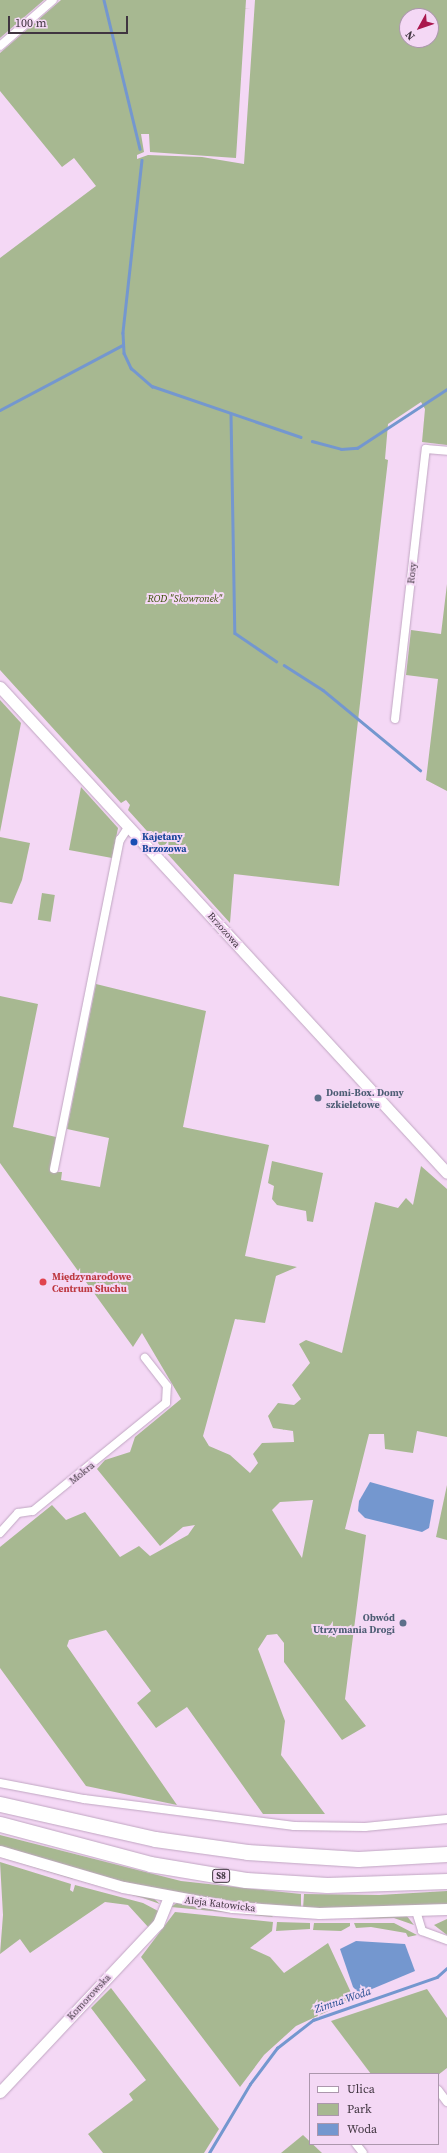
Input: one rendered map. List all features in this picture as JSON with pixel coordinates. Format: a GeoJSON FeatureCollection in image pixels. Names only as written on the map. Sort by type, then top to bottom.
{"type":"FeatureCollection","features":[{"type":"Feature","properties":{"kind":"highway"},"geometry":{"type":"LineString","coordinates":[[0,1804],[155,1839],[247,1852],[358,1859],[447,1854]]}},
{"type":"Feature","properties":{"kind":"highway","name":"S8"},"geometry":{"type":"LineString","coordinates":[[0,1824],[150,1864],[246,1880],[327,1885],[447,1881]]}},
{"type":"Feature","properties":{"kind":"street"},"geometry":{"type":"LineString","coordinates":[[0,46],[53,0]]}},
{"type":"Feature","properties":{"kind":"street","name":"Rosy"},"geometry":{"type":"LineString","coordinates":[[395,718],[426,449],[447,451]]}},
{"type":"Feature","properties":{"kind":"street","name":"Brzozowa"},"geometry":{"type":"LineString","coordinates":[[0,687],[447,1173]]}},
{"type":"Feature","properties":{"kind":"street"},"geometry":{"type":"LineString","coordinates":[[54,1169],[120,840],[129,826]]}},
{"type":"Feature","properties":{"kind":"street","name":"Mokra"},"geometry":{"type":"LineString","coordinates":[[0,1533],[18,1513],[32,1512],[164,1406],[168,1400],[167,1386],[145,1358]]}},
{"type":"Feature","properties":{"kind":"street"},"geometry":{"type":"LineString","coordinates":[[0,1783],[51,1794],[270,1824],[365,1827],[447,1819]]}},
{"type":"Feature","properties":{"kind":"street","name":"Aleja Katowicka"},"geometry":{"type":"LineString","coordinates":[[0,1851],[169,1897],[282,1911],[416,1911],[447,1909]]}},
{"type":"Feature","properties":{"kind":"street","name":"Komorowska"},"geometry":{"type":"LineString","coordinates":[[0,2092],[158,1924],[169,1897]]}},
{"type":"Feature","properties":{"kind":"street"},"geometry":{"type":"LineString","coordinates":[[416,1911],[422,1931],[447,1940]]}},
{"type":"Feature","properties":{"kind":"street"},"geometry":{"type":"LineString","coordinates":[[439,2091],[447,2102]]}},
{"type":"Feature","properties":{"kind":"street"},"geometry":{"type":"LineString","coordinates":[[357,2145],[363,2153]]}},
{"type":"Feature","properties":{"kind":"green space"},"geometry":{"type":"Polygon","coordinates":[[[0,0],[44,0],[0,38],[0,0]]]}},
{"type":"Feature","properties":{"kind":"green space","name":"ROD \"Skowronek\""},"geometry":{"type":"Polygon","coordinates":[[[61,0],[246,0],[236,158],[150,152],[149,134],[141,134],[144,152],[137,155],[137,159],[148,155],[202,157],[244,164],[255,0],[447,0],[447,445],[422,442],[425,409],[421,402],[388,424],[385,459],[388,460],[339,886],[234,874],[230,923],[128,810],[130,805],[126,800],[121,803],[0,670],[0,258],[96,186],[74,158],[62,167],[0,91],[0,53],[61,0]]]}},
{"type":"Feature","properties":{"kind":"green space"},"geometry":{"type":"Polygon","coordinates":[[[447,584],[447,791],[426,780],[438,679],[406,675],[411,630],[441,634],[447,584]]]}},
{"type":"Feature","properties":{"kind":"green space"},"geometry":{"type":"Polygon","coordinates":[[[0,700],[21,723],[0,832],[0,700]]]}},
{"type":"Feature","properties":{"kind":"green space"},"geometry":{"type":"Polygon","coordinates":[[[81,787],[118,828],[112,858],[69,850],[81,787]]]}},
{"type":"Feature","properties":{"kind":"green space"},"geometry":{"type":"Polygon","coordinates":[[[0,837],[30,843],[22,880],[12,904],[0,902],[0,837]]]}},
{"type":"Feature","properties":{"kind":"green space"},"geometry":{"type":"Polygon","coordinates":[[[42,893],[55,895],[51,922],[38,920],[42,893]]]}},
{"type":"Feature","properties":{"kind":"green space"},"geometry":{"type":"Polygon","coordinates":[[[96,984],[206,1011],[183,1127],[269,1145],[245,1256],[297,1267],[276,1276],[265,1323],[235,1319],[203,1436],[209,1446],[230,1455],[250,1473],[258,1463],[253,1454],[262,1443],[294,1442],[293,1431],[273,1428],[268,1416],[278,1403],[294,1405],[301,1399],[292,1385],[310,1363],[299,1344],[306,1340],[342,1353],[375,1202],[398,1208],[406,1198],[413,1205],[421,1166],[447,1189],[447,1437],[417,1431],[413,1453],[385,1449],[384,1434],[369,1434],[345,1529],[366,1535],[345,1699],[366,1726],[342,1740],[284,1662],[284,1643],[277,1634],[267,1635],[258,1649],[285,1721],[281,1755],[325,1814],[263,1814],[187,1707],[156,1728],[137,1703],[151,1691],[106,1630],[69,1640],[67,1646],[177,1805],[86,1786],[0,1668],[0,1547],[52,1505],[66,1520],[85,1512],[120,1557],[139,1546],[150,1556],[188,1535],[195,1525],[183,1527],[160,1546],[97,1469],[105,1460],[130,1452],[135,1437],[181,1399],[142,1333],[133,1347],[0,1163],[0,996],[38,1004],[13,1127],[56,1137],[51,1172],[62,1172],[61,1180],[100,1187],[109,1138],[67,1129],[96,984]],[[313,1500],[280,1502],[272,1510],[302,1558],[313,1500]]]}},
{"type":"Feature","properties":{"kind":"green space"},"geometry":{"type":"Polygon","coordinates":[[[272,1161],[323,1173],[313,1222],[307,1221],[306,1211],[277,1205],[272,1199],[274,1186],[268,1183],[272,1161]]]}},
{"type":"Feature","properties":{"kind":"green space"},"geometry":{"type":"Polygon","coordinates":[[[447,1485],[447,1540],[436,1537],[447,1485]]]}},
{"type":"Feature","properties":{"kind":"green space"},"geometry":{"type":"Polygon","coordinates":[[[0,1835],[181,1881],[301,1894],[301,1908],[178,1895],[100,1876],[0,1846],[0,1835]]]}},
{"type":"Feature","properties":{"kind":"green space"},"geometry":{"type":"Polygon","coordinates":[[[0,1855],[72,1877],[73,1879],[0,1857],[0,1855]]]}},
{"type":"Feature","properties":{"kind":"green space"},"geometry":{"type":"Polygon","coordinates":[[[0,1862],[71,1884],[70,1890],[73,1892],[75,1885],[143,1903],[160,1912],[149,1928],[128,1905],[105,1902],[30,1953],[20,1939],[0,1954],[3,1915],[0,1862]]]}},
{"type":"Feature","properties":{"kind":"green space"},"geometry":{"type":"Polygon","coordinates":[[[77,1880],[153,1898],[160,1904],[143,1898],[77,1880]]]}},
{"type":"Feature","properties":{"kind":"green space"},"geometry":{"type":"Polygon","coordinates":[[[447,1891],[447,1905],[303,1909],[304,1894],[379,1895],[447,1891]]]}},
{"type":"Feature","properties":{"kind":"green space"},"geometry":{"type":"Polygon","coordinates":[[[178,1902],[271,1915],[273,1917],[171,1907],[178,1902]]]}},
{"type":"Feature","properties":{"kind":"green space"},"geometry":{"type":"Polygon","coordinates":[[[175,1912],[273,1922],[272,1931],[250,1948],[270,1957],[284,1973],[328,1943],[354,1999],[296,2026],[264,2055],[240,2087],[141,1957],[175,1912]]]}},
{"type":"Feature","properties":{"kind":"green space"},"geometry":{"type":"Polygon","coordinates":[[[406,1915],[414,1925],[394,1918],[354,1919],[406,1915]]]}},
{"type":"Feature","properties":{"kind":"green space"},"geometry":{"type":"Polygon","coordinates":[[[447,1919],[447,1935],[434,1925],[447,1919]]]}},
{"type":"Feature","properties":{"kind":"green space"},"geometry":{"type":"Polygon","coordinates":[[[277,1922],[310,1923],[310,1929],[276,1931],[277,1922]]]}},
{"type":"Feature","properties":{"kind":"green space"},"geometry":{"type":"Polygon","coordinates":[[[314,1923],[350,1923],[350,1926],[341,1931],[313,1930],[314,1923]]]}},
{"type":"Feature","properties":{"kind":"green space"},"geometry":{"type":"Polygon","coordinates":[[[354,1923],[394,1923],[417,1935],[408,1937],[406,1933],[371,1927],[356,1928],[354,1923]]]}},
{"type":"Feature","properties":{"kind":"green space"},"geometry":{"type":"Polygon","coordinates":[[[111,1988],[219,2129],[204,2153],[103,2153],[88,2134],[133,2100],[129,2094],[146,2080],[91,2008],[111,1988]]]}},
{"type":"Feature","properties":{"kind":"green space"},"geometry":{"type":"Polygon","coordinates":[[[427,1989],[447,2018],[447,2068],[439,2074],[439,2073],[370,2073],[331,2021],[427,1989]]]}},
{"type":"Feature","properties":{"kind":"green space"},"geometry":{"type":"Polygon","coordinates":[[[303,2135],[309,2141],[309,2145],[314,2145],[322,2153],[281,2153],[303,2135]]]}},
{"type":"Feature","properties":{"kind":"water"},"geometry":{"type":"Polygon","coordinates":[[[370,1482],[434,1500],[429,1528],[422,1532],[365,1518],[358,1511],[359,1501],[370,1482]]]}},
{"type":"Feature","properties":{"kind":"water"},"geometry":{"type":"Polygon","coordinates":[[[356,1941],[405,1944],[415,1971],[360,1994],[353,1987],[340,1949],[356,1941]]]}},
{"type":"Feature","properties":{"kind":"waterway"},"geometry":{"type":"LineString","coordinates":[[104,0],[140,149]]}},
{"type":"Feature","properties":{"kind":"waterway"},"geometry":{"type":"LineString","coordinates":[[142,160],[123,333],[124,353],[131,368],[152,386],[301,437]]}},
{"type":"Feature","properties":{"kind":"waterway"},"geometry":{"type":"LineString","coordinates":[[0,410],[123,345]]}},
{"type":"Feature","properties":{"kind":"waterway"},"geometry":{"type":"LineString","coordinates":[[312,441],[341,449],[357,448],[447,389]]}},
{"type":"Feature","properties":{"kind":"waterway"},"geometry":{"type":"LineString","coordinates":[[231,414],[235,633],[276,661]]}},
{"type":"Feature","properties":{"kind":"waterway"},"geometry":{"type":"LineString","coordinates":[[284,665],[323,690],[420,770]]}},
{"type":"Feature","properties":{"kind":"waterway","name":"Zimna Woda"},"geometry":{"type":"LineString","coordinates":[[209,2153],[250,2084],[277,2048],[313,2020],[437,1977],[447,1968]]}},
{"type":"Feature","properties":{"kind":"place","name":"Kajetany Brzozowa"},"geometry":{"type":"Point","coordinates":[134,842]}},
{"type":"Feature","properties":{"kind":"place","name":"Domi-Box. Domy szkieletowe"},"geometry":{"type":"Point","coordinates":[318,1098]}},
{"type":"Feature","properties":{"kind":"place","name":"Międzynarodowe Centrum Słuchu"},"geometry":{"type":"Point","coordinates":[43,1282]}},
{"type":"Feature","properties":{"kind":"place","name":"Obwód Utrzymania Drogi"},"geometry":{"type":"Point","coordinates":[403,1623]}}]}
